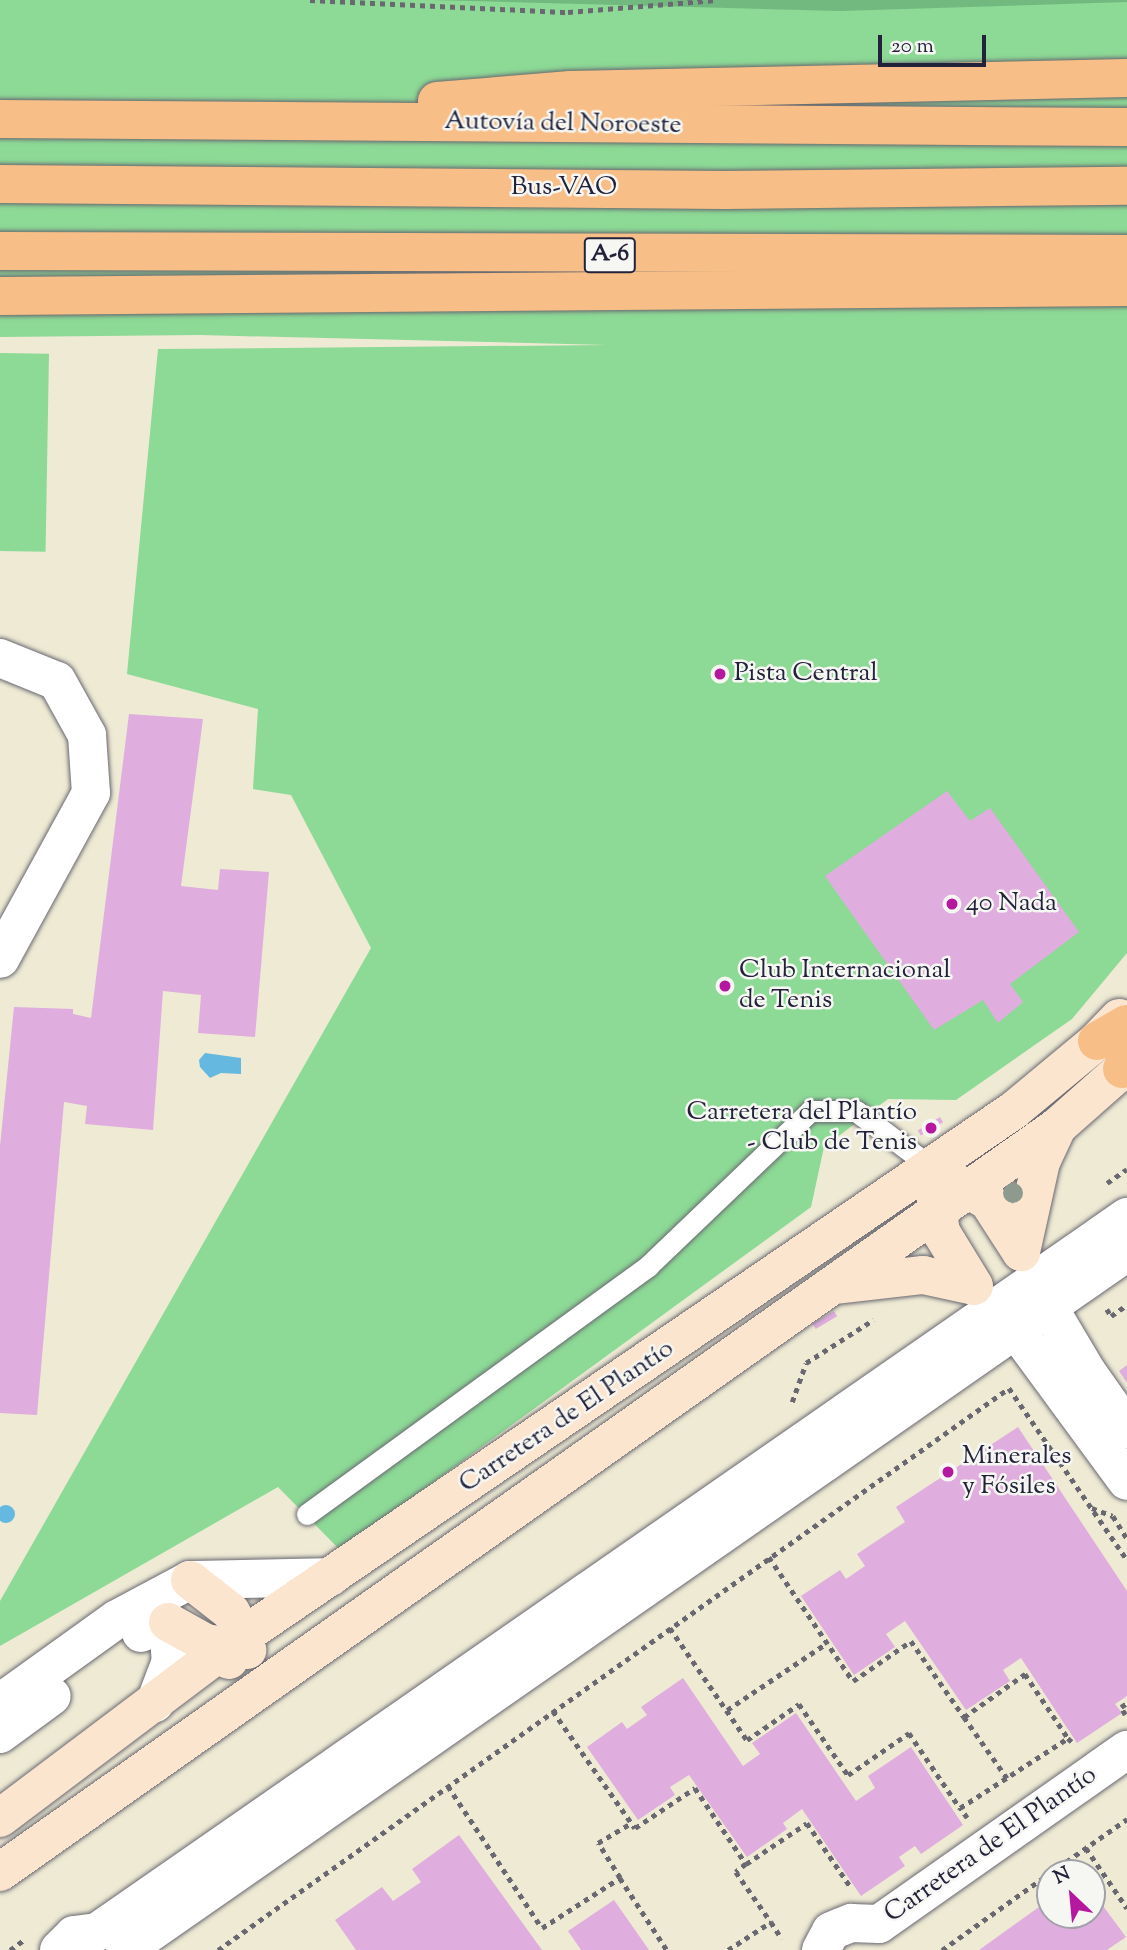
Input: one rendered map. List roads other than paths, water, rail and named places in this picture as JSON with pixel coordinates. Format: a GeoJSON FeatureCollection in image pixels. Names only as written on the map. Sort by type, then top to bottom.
{"type":"FeatureCollection","features":[{"type":"Feature","properties":{"kind":"highway"},"geometry":{"type":"LineString","coordinates":[[215,120],[571,90],[1127,78]]}},
{"type":"Feature","properties":{"kind":"highway","name":"Autovía del Noroeste"},"geometry":{"type":"LineString","coordinates":[[0,119],[1127,127]]}},
{"type":"Feature","properties":{"kind":"highway","name":"Bus-VAO"},"geometry":{"type":"LineString","coordinates":[[0,184],[725,190],[1127,186]]}},
{"type":"Feature","properties":{"kind":"highway","name":"A-6"},"geometry":{"type":"LineString","coordinates":[[0,251],[1127,254]]}},
{"type":"Feature","properties":{"kind":"highway"},"geometry":{"type":"LineString","coordinates":[[0,298],[1127,287]]}},
{"type":"Feature","properties":{"kind":"street"},"geometry":{"type":"LineString","coordinates":[[0,658],[57,681],[87,736],[91,793],[0,959]]}},
{"type":"Feature","properties":{"kind":"street","name":"Carretera de El Plantío"},"geometry":{"type":"LineString","coordinates":[[0,1872],[826,1286],[1058,1127],[1120,1051],[1127,1008]]}},
{"type":"Feature","properties":{"kind":"street","name":"Carretera de El Plantío"},"geometry":{"type":"LineString","coordinates":[[0,1818],[231,1644],[619,1383],[887,1193],[931,1167],[1030,1098],[1120,1051]]}},
{"type":"Feature","properties":{"kind":"street"},"geometry":{"type":"LineString","coordinates":[[1036,1280],[1041,1162],[1058,1127]]}},
{"type":"Feature","properties":{"kind":"street"},"geometry":{"type":"LineString","coordinates":[[931,1167],[953,1199]]}},
{"type":"Feature","properties":{"kind":"street"},"geometry":{"type":"LineString","coordinates":[[953,1199],[988,1201],[1127,1429]]}},
{"type":"Feature","properties":{"kind":"street"},"geometry":{"type":"LineString","coordinates":[[953,1199],[941,1232],[994,1309],[1127,1480]]}},
{"type":"Feature","properties":{"kind":"street"},"geometry":{"type":"LineString","coordinates":[[59,1950],[74,1935],[97,1932],[1127,1217]]}},
{"type":"Feature","properties":{"kind":"street"},"geometry":{"type":"LineString","coordinates":[[1036,1280],[1127,1252]]}},
{"type":"Feature","properties":{"kind":"street"},"geometry":{"type":"LineString","coordinates":[[826,1286],[923,1275],[994,1309]]}},
{"type":"Feature","properties":{"kind":"street"},"geometry":{"type":"LineString","coordinates":[[125,1950],[994,1309]]}},
{"type":"Feature","properties":{"kind":"street"},"geometry":{"type":"LineString","coordinates":[[168,1622],[206,1643],[231,1644],[247,1650],[256,1647],[400,1548],[421,1538],[470,1539]]}},
{"type":"Feature","properties":{"kind":"street"},"geometry":{"type":"LineString","coordinates":[[0,1703],[117,1619],[190,1580],[330,1577]]}},
{"type":"Feature","properties":{"kind":"street"},"geometry":{"type":"LineString","coordinates":[[0,1850],[70,1783],[229,1663],[231,1644],[238,1624],[231,1612],[190,1580]]}},
{"type":"Feature","properties":{"kind":"street"},"geometry":{"type":"LineString","coordinates":[[155,1703],[170,1661],[168,1622]]}},
{"type":"Feature","properties":{"kind":"street"},"geometry":{"type":"LineString","coordinates":[[0,1734],[137,1634],[168,1622]]}},
{"type":"Feature","properties":{"kind":"street","name":"Carretera de El Plantío"},"geometry":{"type":"LineString","coordinates":[[821,1950],[831,1931],[850,1923],[878,1924],[1127,1750]]}},
{"type":"Feature","properties":{"kind":"street","name":"Carretera de El Plantío"},"geometry":{"type":"LineString","coordinates":[[884,1950],[887,1938],[1127,1774]]}},
{"type":"Feature","properties":{"kind":"lane"},"geometry":{"type":"LineString","coordinates":[[307,1514],[648,1266],[810,1111],[856,1111],[931,1167]]}},
{"type":"Feature","properties":{"kind":"water"},"geometry":{"type":"Polygon","coordinates":[[[205,1053],[241,1058],[241,1074],[221,1073],[210,1078],[200,1067],[199,1060],[205,1053]]]}},
{"type":"Feature","properties":{"kind":"water"},"geometry":{"type":"Polygon","coordinates":[[[6,1505],[12,1508],[15,1514],[12,1520],[6,1523],[0,1520],[-3,1514],[0,1508],[6,1505]]]}},
{"type":"Feature","properties":{"kind":"place","name":"Pista Central"},"geometry":{"type":"Point","coordinates":[720,674]}},
{"type":"Feature","properties":{"kind":"place","name":"40 Nada"},"geometry":{"type":"Point","coordinates":[952,904]}},
{"type":"Feature","properties":{"kind":"place","name":"Club Internacional de Tenis"},"geometry":{"type":"Point","coordinates":[725,986]}},
{"type":"Feature","properties":{"kind":"place","name":"Carretera del Plantío - Club de Tenis"},"geometry":{"type":"Point","coordinates":[931,1128]}},
{"type":"Feature","properties":{"kind":"place","name":"Minerales y Fósiles"},"geometry":{"type":"Point","coordinates":[948,1472]}}]}
